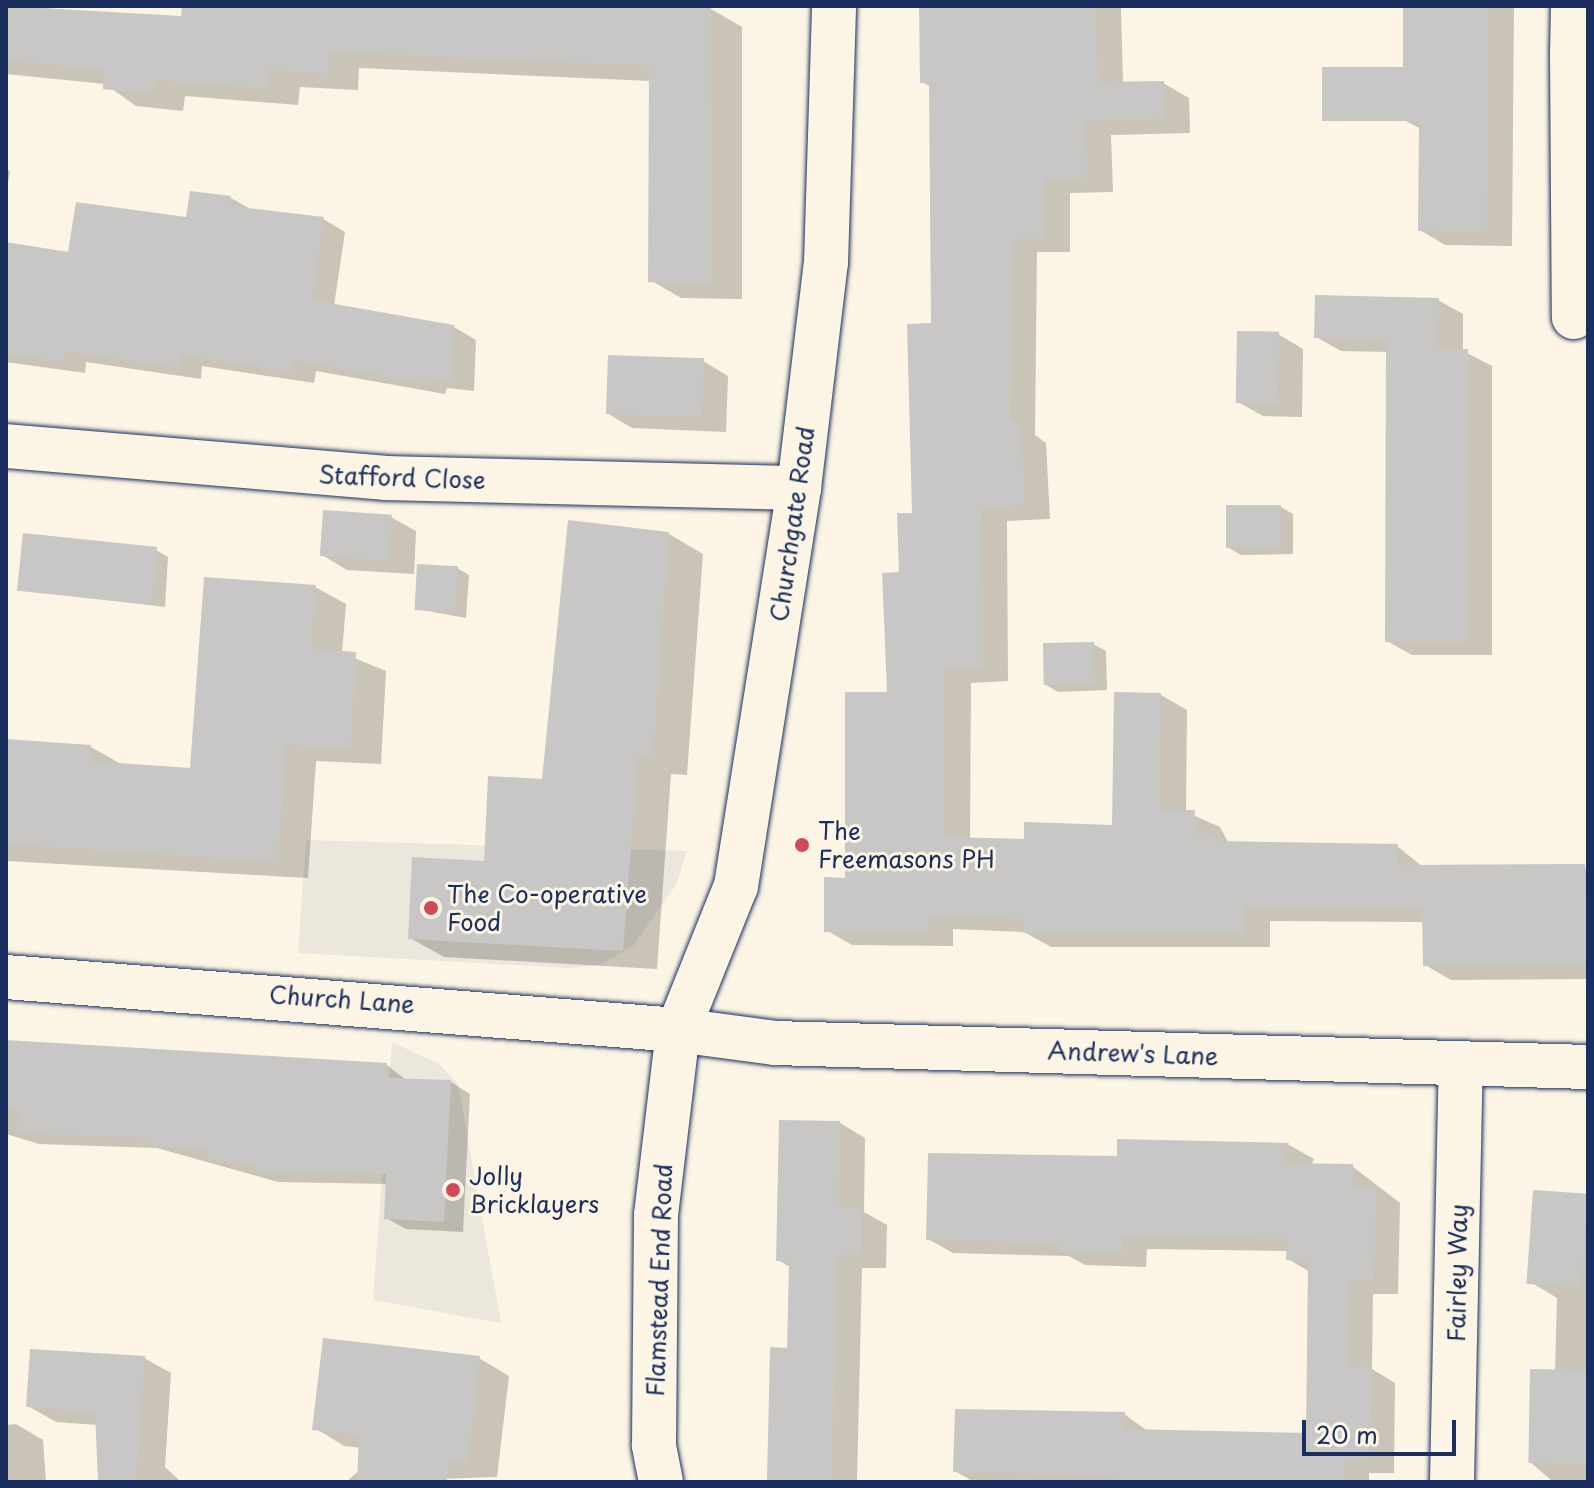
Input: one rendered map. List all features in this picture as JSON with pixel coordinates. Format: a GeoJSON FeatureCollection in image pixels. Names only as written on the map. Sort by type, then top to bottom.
{"type":"FeatureCollection","features":[{"type":"Feature","properties":{"kind":"street","name":"Churchgate Road"},"geometry":{"type":"LineString","coordinates":[[678,1030],[736,886],[799,488],[826,263],[834,6]]}},
{"type":"Feature","properties":{"kind":"street"},"geometry":{"type":"LineString","coordinates":[[1573,6],[1580,52],[1574,317]]}},
{"type":"Feature","properties":{"kind":"street","name":"Stafford Close"},"geometry":{"type":"LineString","coordinates":[[6,446],[386,478],[799,488]]}},
{"type":"Feature","properties":{"kind":"street","name":"Church Lane"},"geometry":{"type":"LineString","coordinates":[[6,977],[678,1030]]}},
{"type":"Feature","properties":{"kind":"street","name":"Andrew's Lane"},"geometry":{"type":"LineString","coordinates":[[678,1030],[775,1043],[1588,1067]]}},
{"type":"Feature","properties":{"kind":"street","name":"Flamstead End Road"},"geometry":{"type":"LineString","coordinates":[[661,1482],[654,1445],[656,1215],[678,1030]]}},
{"type":"Feature","properties":{"kind":"street","name":"Fairley Way"},"geometry":{"type":"LineString","coordinates":[[1452,1482],[1461,1064]]}},
{"type":"Feature","properties":{"kind":"shaded area"},"geometry":{"type":"Polygon","coordinates":[[[306,840],[687,851],[676,885],[633,946],[599,965],[569,968],[298,953],[306,840]]]}},
{"type":"Feature","properties":{"kind":"shaded area"},"geometry":{"type":"Polygon","coordinates":[[[392,1042],[439,1064],[458,1084],[501,1323],[373,1300],[392,1042]]]}},
{"type":"Feature","properties":{"kind":"building"},"geometry":{"type":"Polygon","coordinates":[[[6,6],[181,16],[182,6],[711,7],[712,283],[648,282],[649,66],[329,52],[327,74],[269,70],[268,89],[154,80],[153,94],[103,89],[104,70],[6,60],[6,6]]]}},
{"type":"Feature","properties":{"kind":"building"},"geometry":{"type":"Polygon","coordinates":[[[1096,6],[1098,82],[1164,81],[1165,119],[1086,121],[1087,178],[1044,179],[1045,238],[1012,239],[1010,418],[1021,426],[1025,505],[982,507],[983,668],[945,669],[945,837],[1024,839],[1024,822],[1112,825],[1114,692],[1161,693],[1160,810],[1195,810],[1194,833],[1216,834],[1216,841],[1398,844],[1398,865],[1585,864],[1588,965],[1423,966],[1422,909],[1245,907],[1244,934],[1023,933],[1023,919],[928,915],[928,932],[824,932],[824,877],[845,878],[845,692],[887,692],[882,573],[899,572],[897,513],[912,513],[907,324],[931,323],[929,83],[920,83],[919,7],[1096,6]]]}},
{"type":"Feature","properties":{"kind":"building"},"geometry":{"type":"Polygon","coordinates":[[[1489,6],[1487,232],[1418,231],[1419,121],[1322,121],[1322,67],[1403,67],[1403,7],[1489,6]]]}},
{"type":"Feature","properties":{"kind":"building"},"geometry":{"type":"Polygon","coordinates":[[[190,191],[231,196],[230,206],[324,217],[312,300],[454,325],[452,379],[425,377],[424,383],[294,360],[293,372],[181,355],[179,368],[65,351],[63,362],[6,354],[6,242],[68,252],[76,202],[186,217],[190,191]]]}},
{"type":"Feature","properties":{"kind":"building"},"geometry":{"type":"Polygon","coordinates":[[[1315,295],[1439,298],[1438,350],[1468,349],[1467,642],[1385,642],[1386,339],[1314,338],[1315,295]]]}},
{"type":"Feature","properties":{"kind":"building"},"geometry":{"type":"Polygon","coordinates":[[[1237,331],[1279,332],[1278,404],[1236,403],[1237,331]]]}},
{"type":"Feature","properties":{"kind":"building"},"geometry":{"type":"Polygon","coordinates":[[[608,355],[704,358],[702,417],[606,414],[608,355]]]}},
{"type":"Feature","properties":{"kind":"building"},"geometry":{"type":"Polygon","coordinates":[[[1226,505],[1281,505],[1281,548],[1226,548],[1226,505]]]}},
{"type":"Feature","properties":{"kind":"building"},"geometry":{"type":"Polygon","coordinates":[[[323,510],[392,515],[389,561],[320,556],[323,510]]]}},
{"type":"Feature","properties":{"kind":"building"},"geometry":{"type":"Polygon","coordinates":[[[568,520],[669,532],[653,757],[638,756],[623,951],[408,939],[412,857],[484,861],[488,776],[542,779],[568,520]]]}},
{"type":"Feature","properties":{"kind":"building"},"geometry":{"type":"Polygon","coordinates":[[[23,533],[157,547],[151,605],[17,591],[23,533]]]}},
{"type":"Feature","properties":{"kind":"building"},"geometry":{"type":"Polygon","coordinates":[[[417,564],[458,566],[456,612],[415,610],[417,564]]]}},
{"type":"Feature","properties":{"kind":"building"},"geometry":{"type":"Polygon","coordinates":[[[204,577],[316,585],[311,649],[356,652],[351,748],[286,745],[278,862],[6,844],[6,739],[91,745],[90,761],[190,768],[204,577]]]}},
{"type":"Feature","properties":{"kind":"building"},"geometry":{"type":"Polygon","coordinates":[[[1094,642],[1095,684],[1044,685],[1043,643],[1094,642]]]}},
{"type":"Feature","properties":{"kind":"building"},"geometry":{"type":"Polygon","coordinates":[[[6,1040],[387,1063],[386,1078],[451,1080],[444,1222],[384,1219],[386,1174],[256,1172],[256,1163],[208,1160],[209,1150],[150,1146],[151,1138],[17,1133],[18,1110],[6,1109],[6,1040]]]}},
{"type":"Feature","properties":{"kind":"building"},"geometry":{"type":"Polygon","coordinates":[[[779,1120],[840,1121],[839,1208],[862,1209],[862,1255],[837,1255],[832,1482],[767,1482],[770,1347],[787,1348],[789,1261],[776,1261],[779,1120]]]}},
{"type":"Feature","properties":{"kind":"building"},"geometry":{"type":"Polygon","coordinates":[[[1117,1139],[1289,1143],[1282,1163],[1353,1164],[1353,1186],[1376,1187],[1374,1281],[1348,1280],[1347,1367],[1371,1366],[1369,1460],[1344,1460],[1344,1482],[1115,1482],[1115,1476],[953,1472],[955,1409],[1125,1412],[1124,1429],[1306,1433],[1308,1261],[1286,1260],[1287,1239],[1122,1235],[1122,1254],[1058,1252],[1058,1243],[926,1240],[928,1153],[1117,1156],[1117,1139]]]}},
{"type":"Feature","properties":{"kind":"building"},"geometry":{"type":"Polygon","coordinates":[[[1533,1190],[1588,1194],[1581,1288],[1526,1284],[1533,1190]]]}},
{"type":"Feature","properties":{"kind":"building"},"geometry":{"type":"Polygon","coordinates":[[[323,1338],[480,1356],[468,1461],[448,1458],[447,1482],[357,1482],[359,1435],[312,1430],[323,1338]]]}},
{"type":"Feature","properties":{"kind":"building"},"geometry":{"type":"Polygon","coordinates":[[[30,1349],[145,1356],[136,1482],[98,1482],[95,1412],[26,1407],[30,1349]]]}},
{"type":"Feature","properties":{"kind":"building"},"geometry":{"type":"Polygon","coordinates":[[[1530,1369],[1588,1370],[1586,1464],[1528,1463],[1530,1369]]]}},
{"type":"Feature","properties":{"kind":"place","name":"The Freemasons PH"},"geometry":{"type":"Point","coordinates":[802,845]}},
{"type":"Feature","properties":{"kind":"place","name":"The Co-operative Food"},"geometry":{"type":"Point","coordinates":[431,908]}},
{"type":"Feature","properties":{"kind":"place","name":"Jolly Bricklayers"},"geometry":{"type":"Point","coordinates":[453,1190]}}]}
